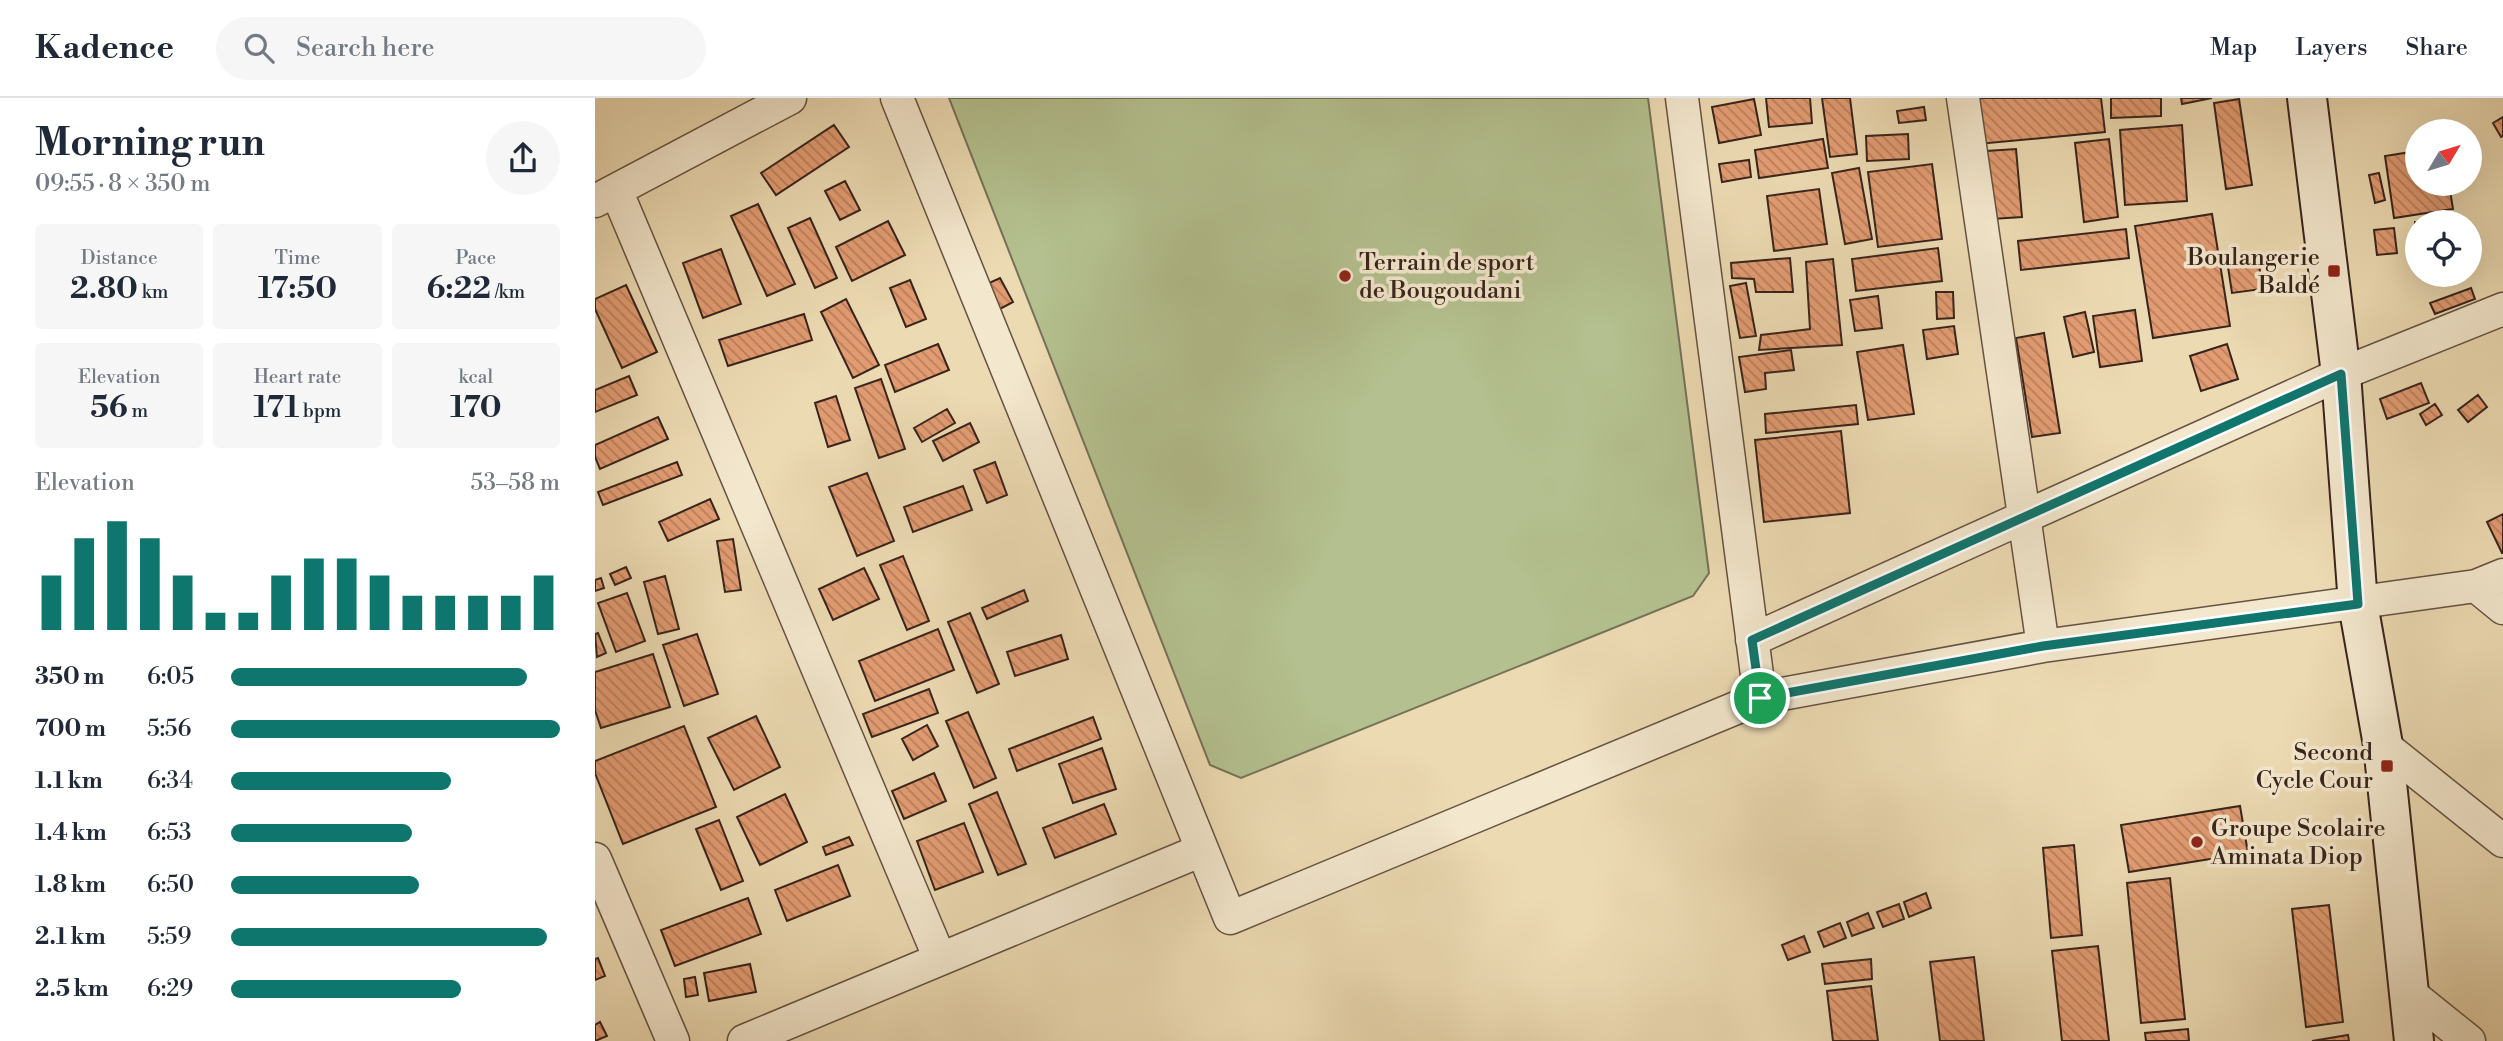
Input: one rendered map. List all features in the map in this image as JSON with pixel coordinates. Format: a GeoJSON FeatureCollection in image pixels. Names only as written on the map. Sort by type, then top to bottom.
{"type":"FeatureCollection","features":[{"type":"Feature","properties":{"kind":"street"},"geometry":{"type":"LineString","coordinates":[[790,98],[605,195],[940,959]]}},
{"type":"Feature","properties":{"kind":"street"},"geometry":{"type":"LineString","coordinates":[[897,98],[1230,918],[1760,698],[2043,646],[2358,604],[2490,581],[2503,608]]}},
{"type":"Feature","properties":{"kind":"street"},"geometry":{"type":"LineString","coordinates":[[1682,98],[1760,698]]}},
{"type":"Feature","properties":{"kind":"street"},"geometry":{"type":"LineString","coordinates":[[1963,98],[2043,646]]}},
{"type":"Feature","properties":{"kind":"street"},"geometry":{"type":"LineString","coordinates":[[2307,98],[2341,374],[2358,604],[2383,745],[2414,1041]]}},
{"type":"Feature","properties":{"kind":"street"},"geometry":{"type":"LineString","coordinates":[[1752,640],[2341,374],[2503,309]]}},
{"type":"Feature","properties":{"kind":"street"},"geometry":{"type":"LineString","coordinates":[[2383,745],[2503,841]]}},
{"type":"Feature","properties":{"kind":"street"},"geometry":{"type":"LineString","coordinates":[[744,1041],[1202,850]]}},
{"type":"Feature","properties":{"kind":"street"},"geometry":{"type":"LineString","coordinates":[[595,859],[673,1041]]}},
{"type":"Feature","properties":{"kind":"street"},"geometry":{"type":"LineString","coordinates":[[2407,992],[2469,1041]]}},
{"type":"Feature","properties":{"kind":"green space","name":"Terrain de sport de Bougoudani"},"geometry":{"type":"Polygon","coordinates":[[[949,98],[1648,98],[1709,573],[1693,596],[1241,778],[1210,765],[949,98]]]}},
{"type":"Feature","properties":{"kind":"building"},"geometry":{"type":"Polygon","coordinates":[[[1766,98],[1810,98],[1812,123],[1769,127],[1766,98]]]}},
{"type":"Feature","properties":{"kind":"building"},"geometry":{"type":"Polygon","coordinates":[[[1822,98],[1850,98],[1857,154],[1830,157],[1822,98]]]}},
{"type":"Feature","properties":{"kind":"building"},"geometry":{"type":"Polygon","coordinates":[[[1974,98],[2101,98],[2105,132],[1978,144],[1974,98]]]}},
{"type":"Feature","properties":{"kind":"building"},"geometry":{"type":"Polygon","coordinates":[[[2111,98],[2161,98],[2161,116],[2111,118],[2111,98]]]}},
{"type":"Feature","properties":{"kind":"building"},"geometry":{"type":"Polygon","coordinates":[[[2181,98],[2212,98],[2182,104],[2181,98]]]}},
{"type":"Feature","properties":{"kind":"building"},"geometry":{"type":"Polygon","coordinates":[[[1754,99],[1761,135],[1719,143],[1712,107],[1754,99]]]}},
{"type":"Feature","properties":{"kind":"building"},"geometry":{"type":"Polygon","coordinates":[[[2239,99],[2252,185],[2226,189],[2214,103],[2239,99]]]}},
{"type":"Feature","properties":{"kind":"building"},"geometry":{"type":"Polygon","coordinates":[[[1924,107],[1926,120],[1899,123],[1897,111],[1924,107]]]}},
{"type":"Feature","properties":{"kind":"building"},"geometry":{"type":"Polygon","coordinates":[[[2503,117],[2503,136],[2501,137],[2493,123],[2503,117]]]}},
{"type":"Feature","properties":{"kind":"building"},"geometry":{"type":"Polygon","coordinates":[[[834,125],[849,147],[776,195],[761,173],[834,125]]]}},
{"type":"Feature","properties":{"kind":"building"},"geometry":{"type":"Polygon","coordinates":[[[2182,125],[2187,201],[2125,205],[2120,130],[2182,125]]]}},
{"type":"Feature","properties":{"kind":"building"},"geometry":{"type":"Polygon","coordinates":[[[1908,134],[1909,159],[1867,161],[1866,136],[1908,134]]]}},
{"type":"Feature","properties":{"kind":"building"},"geometry":{"type":"Polygon","coordinates":[[[1823,139],[1828,168],[1759,178],[1755,150],[1823,139]]]}},
{"type":"Feature","properties":{"kind":"building"},"geometry":{"type":"Polygon","coordinates":[[[2109,139],[2118,217],[2084,222],[2075,143],[2109,139]]]}},
{"type":"Feature","properties":{"kind":"building"},"geometry":{"type":"Polygon","coordinates":[[[2016,149],[2022,217],[1992,219],[1986,151],[2016,149]]]}},
{"type":"Feature","properties":{"kind":"building"},"geometry":{"type":"Polygon","coordinates":[[[2405,153],[2405,196],[2451,196],[2453,209],[2405,210],[2405,216],[2394,218],[2385,156],[2405,153]]]}},
{"type":"Feature","properties":{"kind":"building"},"geometry":{"type":"Polygon","coordinates":[[[1749,160],[1751,177],[1722,182],[1719,164],[1749,160]]]}},
{"type":"Feature","properties":{"kind":"building"},"geometry":{"type":"Polygon","coordinates":[[[1932,164],[1942,239],[1878,247],[1868,172],[1932,164]]]}},
{"type":"Feature","properties":{"kind":"building"},"geometry":{"type":"Polygon","coordinates":[[[1859,168],[1872,239],[1845,244],[1832,173],[1859,168]]]}},
{"type":"Feature","properties":{"kind":"building"},"geometry":{"type":"Polygon","coordinates":[[[2379,173],[2385,200],[2375,203],[2369,175],[2379,173]]]}},
{"type":"Feature","properties":{"kind":"building"},"geometry":{"type":"Polygon","coordinates":[[[845,181],[860,210],[840,220],[825,191],[845,181]]]}},
{"type":"Feature","properties":{"kind":"building"},"geometry":{"type":"Polygon","coordinates":[[[1819,189],[1827,244],[1774,251],[1767,196],[1819,189]]]}},
{"type":"Feature","properties":{"kind":"building"},"geometry":{"type":"Polygon","coordinates":[[[758,204],[795,284],[767,296],[731,216],[758,204]]]}},
{"type":"Feature","properties":{"kind":"building"},"geometry":{"type":"Polygon","coordinates":[[[2212,214],[2230,326],[2153,338],[2135,226],[2212,214]]]}},
{"type":"Feature","properties":{"kind":"building"},"geometry":{"type":"Polygon","coordinates":[[[810,218],[837,278],[815,288],[788,228],[810,218]]]}},
{"type":"Feature","properties":{"kind":"building"},"geometry":{"type":"Polygon","coordinates":[[[888,221],[905,255],[852,281],[836,247],[888,221]]]}},
{"type":"Feature","properties":{"kind":"building"},"geometry":{"type":"Polygon","coordinates":[[[2394,228],[2397,253],[2377,255],[2374,230],[2394,228]]]}},
{"type":"Feature","properties":{"kind":"building"},"geometry":{"type":"Polygon","coordinates":[[[2126,229],[2129,258],[2021,270],[2018,241],[2126,229]]]}},
{"type":"Feature","properties":{"kind":"building"},"geometry":{"type":"Polygon","coordinates":[[[1938,248],[1942,281],[1856,291],[1852,259],[1938,248]]]}},
{"type":"Feature","properties":{"kind":"building"},"geometry":{"type":"Polygon","coordinates":[[[721,249],[741,304],[703,318],[683,263],[721,249]]]}},
{"type":"Feature","properties":{"kind":"building"},"geometry":{"type":"Polygon","coordinates":[[[1790,258],[1793,292],[1756,292],[1754,279],[1732,278],[1731,263],[1790,258]]]}},
{"type":"Feature","properties":{"kind":"building"},"geometry":{"type":"Polygon","coordinates":[[[1833,259],[1842,345],[1759,350],[1761,335],[1810,329],[1806,262],[1833,259]]]}},
{"type":"Feature","properties":{"kind":"building"},"geometry":{"type":"Polygon","coordinates":[[[2259,263],[2262,289],[2232,293],[2228,267],[2259,263]]]}},
{"type":"Feature","properties":{"kind":"building"},"geometry":{"type":"Polygon","coordinates":[[[1000,278],[1013,302],[1000,309],[987,284],[1000,278]]]}},
{"type":"Feature","properties":{"kind":"building"},"geometry":{"type":"Polygon","coordinates":[[[910,280],[926,319],[906,327],[890,288],[910,280]]]}},
{"type":"Feature","properties":{"kind":"building"},"geometry":{"type":"Polygon","coordinates":[[[1746,283],[1756,336],[1740,338],[1730,286],[1746,283]]]}},
{"type":"Feature","properties":{"kind":"building"},"geometry":{"type":"Polygon","coordinates":[[[626,285],[657,352],[622,368],[595,309],[595,299],[626,285]]]}},
{"type":"Feature","properties":{"kind":"building"},"geometry":{"type":"Polygon","coordinates":[[[2471,288],[2475,299],[2435,314],[2430,303],[2471,288]]]}},
{"type":"Feature","properties":{"kind":"building"},"geometry":{"type":"Polygon","coordinates":[[[1936,292],[1953,292],[1954,318],[1937,319],[1936,292]]]}},
{"type":"Feature","properties":{"kind":"building"},"geometry":{"type":"Polygon","coordinates":[[[1878,296],[1882,328],[1855,331],[1850,300],[1878,296]]]}},
{"type":"Feature","properties":{"kind":"building"},"geometry":{"type":"Polygon","coordinates":[[[846,299],[879,365],[853,378],[821,312],[846,299]]]}},
{"type":"Feature","properties":{"kind":"building"},"geometry":{"type":"Polygon","coordinates":[[[2135,310],[2142,361],[2100,367],[2093,316],[2135,310]]]}},
{"type":"Feature","properties":{"kind":"building"},"geometry":{"type":"Polygon","coordinates":[[[2085,312],[2094,352],[2073,357],[2064,317],[2085,312]]]}},
{"type":"Feature","properties":{"kind":"building"},"geometry":{"type":"Polygon","coordinates":[[[804,314],[812,340],[728,366],[719,340],[804,314]]]}},
{"type":"Feature","properties":{"kind":"building"},"geometry":{"type":"Polygon","coordinates":[[[1954,326],[1958,354],[1927,359],[1923,330],[1954,326]]]}},
{"type":"Feature","properties":{"kind":"building"},"geometry":{"type":"Polygon","coordinates":[[[2044,333],[2060,433],[2032,437],[2016,338],[2044,333]]]}},
{"type":"Feature","properties":{"kind":"building"},"geometry":{"type":"Polygon","coordinates":[[[938,344],[949,370],[895,392],[885,365],[938,344]]]}},
{"type":"Feature","properties":{"kind":"building"},"geometry":{"type":"Polygon","coordinates":[[[2227,344],[2238,379],[2201,391],[2190,356],[2227,344]]]}},
{"type":"Feature","properties":{"kind":"building"},"geometry":{"type":"Polygon","coordinates":[[[1903,345],[1914,414],[1868,420],[1857,352],[1903,345]]]}},
{"type":"Feature","properties":{"kind":"building"},"geometry":{"type":"Polygon","coordinates":[[[1791,350],[1794,370],[1765,373],[1766,389],[1745,392],[1739,357],[1791,350]]]}},
{"type":"Feature","properties":{"kind":"building"},"geometry":{"type":"Polygon","coordinates":[[[629,376],[637,395],[595,412],[595,390],[629,376]]]}},
{"type":"Feature","properties":{"kind":"building"},"geometry":{"type":"Polygon","coordinates":[[[881,379],[905,449],[879,458],[855,388],[881,379]]]}},
{"type":"Feature","properties":{"kind":"building"},"geometry":{"type":"Polygon","coordinates":[[[2421,383],[2429,403],[2387,419],[2380,399],[2421,383]]]}},
{"type":"Feature","properties":{"kind":"building"},"geometry":{"type":"Polygon","coordinates":[[[2478,395],[2487,407],[2468,422],[2458,410],[2478,395]]]}},
{"type":"Feature","properties":{"kind":"building"},"geometry":{"type":"Polygon","coordinates":[[[836,396],[850,440],[828,447],[815,403],[836,396]]]}},
{"type":"Feature","properties":{"kind":"building"},"geometry":{"type":"Polygon","coordinates":[[[2435,404],[2442,415],[2426,425],[2420,414],[2435,404]]]}},
{"type":"Feature","properties":{"kind":"building"},"geometry":{"type":"Polygon","coordinates":[[[1856,405],[1858,424],[1766,433],[1765,414],[1856,405]]]}},
{"type":"Feature","properties":{"kind":"building"},"geometry":{"type":"Polygon","coordinates":[[[947,409],[955,423],[922,442],[914,428],[947,409]]]}},
{"type":"Feature","properties":{"kind":"building"},"geometry":{"type":"Polygon","coordinates":[[[658,417],[668,439],[600,469],[595,457],[595,445],[658,417]]]}},
{"type":"Feature","properties":{"kind":"building"},"geometry":{"type":"Polygon","coordinates":[[[970,423],[979,442],[943,461],[933,441],[970,423]]]}},
{"type":"Feature","properties":{"kind":"building"},"geometry":{"type":"Polygon","coordinates":[[[1841,431],[1850,513],[1764,522],[1755,440],[1841,431]]]}},
{"type":"Feature","properties":{"kind":"building"},"geometry":{"type":"Polygon","coordinates":[[[677,462],[682,475],[603,505],[598,492],[677,462]]]}},
{"type":"Feature","properties":{"kind":"building"},"geometry":{"type":"Polygon","coordinates":[[[995,462],[1007,495],[987,503],[974,470],[995,462]]]}},
{"type":"Feature","properties":{"kind":"building"},"geometry":{"type":"Polygon","coordinates":[[[867,473],[894,541],[857,556],[829,487],[867,473]]]}},
{"type":"Feature","properties":{"kind":"building"},"geometry":{"type":"Polygon","coordinates":[[[963,486],[972,510],[913,532],[904,507],[963,486]]]}},
{"type":"Feature","properties":{"kind":"building"},"geometry":{"type":"Polygon","coordinates":[[[710,499],[719,519],[668,541],[659,522],[710,499]]]}},
{"type":"Feature","properties":{"kind":"building"},"geometry":{"type":"Polygon","coordinates":[[[2503,514],[2503,553],[2502,553],[2487,522],[2503,514]]]}},
{"type":"Feature","properties":{"kind":"building"},"geometry":{"type":"Polygon","coordinates":[[[733,539],[741,590],[725,592],[717,541],[733,539]]]}},
{"type":"Feature","properties":{"kind":"building"},"geometry":{"type":"Polygon","coordinates":[[[903,556],[929,621],[907,630],[880,565],[903,556]]]}},
{"type":"Feature","properties":{"kind":"building"},"geometry":{"type":"Polygon","coordinates":[[[626,567],[631,578],[615,585],[610,574],[626,567]]]}},
{"type":"Feature","properties":{"kind":"building"},"geometry":{"type":"Polygon","coordinates":[[[864,568],[879,599],[833,620],[819,589],[864,568]]]}},
{"type":"Feature","properties":{"kind":"building"},"geometry":{"type":"Polygon","coordinates":[[[665,576],[679,629],[658,634],[644,582],[665,576]]]}},
{"type":"Feature","properties":{"kind":"building"},"geometry":{"type":"Polygon","coordinates":[[[601,578],[604,588],[595,591],[595,580],[601,578]]]}},
{"type":"Feature","properties":{"kind":"building"},"geometry":{"type":"Polygon","coordinates":[[[1024,590],[1028,601],[987,619],[982,608],[1024,590]]]}},
{"type":"Feature","properties":{"kind":"building"},"geometry":{"type":"Polygon","coordinates":[[[627,593],[645,641],[616,652],[598,603],[627,593]]]}},
{"type":"Feature","properties":{"kind":"building"},"geometry":{"type":"Polygon","coordinates":[[[970,613],[999,684],[977,693],[948,622],[970,613]]]}},
{"type":"Feature","properties":{"kind":"building"},"geometry":{"type":"Polygon","coordinates":[[[938,629],[954,670],[875,701],[859,661],[938,629]]]}},
{"type":"Feature","properties":{"kind":"building"},"geometry":{"type":"Polygon","coordinates":[[[598,633],[606,653],[597,657],[595,634],[598,633]]]}},
{"type":"Feature","properties":{"kind":"building"},"geometry":{"type":"Polygon","coordinates":[[[697,634],[718,694],[684,706],[663,645],[697,634]]]}},
{"type":"Feature","properties":{"kind":"building"},"geometry":{"type":"Polygon","coordinates":[[[1061,635],[1068,659],[1015,676],[1007,652],[1061,635]]]}},
{"type":"Feature","properties":{"kind":"building"},"geometry":{"type":"Polygon","coordinates":[[[653,654],[670,707],[601,728],[595,710],[595,672],[653,654]]]}},
{"type":"Feature","properties":{"kind":"building"},"geometry":{"type":"Polygon","coordinates":[[[929,689],[938,713],[872,737],[863,714],[929,689]]]}},
{"type":"Feature","properties":{"kind":"building"},"geometry":{"type":"Polygon","coordinates":[[[968,712],[996,778],[974,788],[946,721],[968,712]]]}},
{"type":"Feature","properties":{"kind":"building"},"geometry":{"type":"Polygon","coordinates":[[[756,716],[780,767],[734,790],[708,738],[756,716]]]}},
{"type":"Feature","properties":{"kind":"building"},"geometry":{"type":"Polygon","coordinates":[[[1093,717],[1101,739],[1017,771],[1009,749],[1093,717]]]}},
{"type":"Feature","properties":{"kind":"building"},"geometry":{"type":"Polygon","coordinates":[[[927,725],[938,746],[913,760],[902,739],[927,725]]]}},
{"type":"Feature","properties":{"kind":"building"},"geometry":{"type":"Polygon","coordinates":[[[684,726],[716,807],[623,844],[595,773],[595,761],[684,726]]]}},
{"type":"Feature","properties":{"kind":"building"},"geometry":{"type":"Polygon","coordinates":[[[1102,748],[1116,789],[1073,803],[1059,764],[1102,748]]]}},
{"type":"Feature","properties":{"kind":"building"},"geometry":{"type":"Polygon","coordinates":[[[934,773],[946,801],[904,819],[892,791],[934,773]]]}},
{"type":"Feature","properties":{"kind":"building"},"geometry":{"type":"Polygon","coordinates":[[[997,792],[1026,864],[998,875],[969,804],[997,792]]]}},
{"type":"Feature","properties":{"kind":"building"},"geometry":{"type":"Polygon","coordinates":[[[785,794],[807,842],[760,865],[737,817],[785,794]]]}},
{"type":"Feature","properties":{"kind":"building"},"geometry":{"type":"Polygon","coordinates":[[[1104,804],[1116,834],[1055,858],[1043,828],[1104,804]]]}},
{"type":"Feature","properties":{"kind":"building"},"geometry":{"type":"Polygon","coordinates":[[[2240,806],[2248,853],[2129,872],[2121,825],[2240,806]]]}},
{"type":"Feature","properties":{"kind":"building"},"geometry":{"type":"Polygon","coordinates":[[[719,820],[743,881],[721,890],[696,829],[719,820]]]}},
{"type":"Feature","properties":{"kind":"building"},"geometry":{"type":"Polygon","coordinates":[[[964,823],[983,872],[935,890],[917,841],[964,823]]]}},
{"type":"Feature","properties":{"kind":"building"},"geometry":{"type":"Polygon","coordinates":[[[849,837],[853,845],[826,855],[823,847],[849,837]]]}},
{"type":"Feature","properties":{"kind":"building"},"geometry":{"type":"Polygon","coordinates":[[[2074,845],[2082,935],[2051,938],[2043,848],[2074,845]]]}},
{"type":"Feature","properties":{"kind":"building"},"geometry":{"type":"Polygon","coordinates":[[[838,865],[850,896],[787,921],[775,890],[838,865]]]}},
{"type":"Feature","properties":{"kind":"building"},"geometry":{"type":"Polygon","coordinates":[[[2170,878],[2185,1019],[2141,1023],[2127,883],[2170,878]]]}},
{"type":"Feature","properties":{"kind":"building"},"geometry":{"type":"Polygon","coordinates":[[[1926,893],[1931,908],[1909,917],[1904,902],[1926,893]]]}},
{"type":"Feature","properties":{"kind":"building"},"geometry":{"type":"Polygon","coordinates":[[[748,898],[761,934],[675,966],[661,930],[748,898]]]}},
{"type":"Feature","properties":{"kind":"building"},"geometry":{"type":"Polygon","coordinates":[[[1899,904],[1904,919],[1883,927],[1877,912],[1899,904]]]}},
{"type":"Feature","properties":{"kind":"building"},"geometry":{"type":"Polygon","coordinates":[[[2329,905],[2343,1022],[2306,1027],[2292,909],[2329,905]]]}},
{"type":"Feature","properties":{"kind":"building"},"geometry":{"type":"Polygon","coordinates":[[[1868,913],[1874,928],[1852,936],[1847,922],[1868,913]]]}},
{"type":"Feature","properties":{"kind":"building"},"geometry":{"type":"Polygon","coordinates":[[[1840,923],[1846,938],[1824,947],[1818,932],[1840,923]]]}},
{"type":"Feature","properties":{"kind":"building"},"geometry":{"type":"Polygon","coordinates":[[[1804,936],[1810,952],[1788,960],[1782,945],[1804,936]]]}},
{"type":"Feature","properties":{"kind":"building"},"geometry":{"type":"Polygon","coordinates":[[[2098,946],[2109,1041],[2062,1041],[2052,951],[2098,946]]]}},
{"type":"Feature","properties":{"kind":"building"},"geometry":{"type":"Polygon","coordinates":[[[1974,957],[1984,1041],[1940,1041],[1930,962],[1974,957]]]}},
{"type":"Feature","properties":{"kind":"building"},"geometry":{"type":"Polygon","coordinates":[[[598,958],[605,976],[595,980],[595,959],[598,958]]]}},
{"type":"Feature","properties":{"kind":"building"},"geometry":{"type":"Polygon","coordinates":[[[1871,959],[1872,979],[1825,984],[1822,964],[1871,959]]]}},
{"type":"Feature","properties":{"kind":"building"},"geometry":{"type":"Polygon","coordinates":[[[750,964],[756,992],[709,1001],[704,973],[750,964]]]}},
{"type":"Feature","properties":{"kind":"building"},"geometry":{"type":"Polygon","coordinates":[[[695,977],[698,995],[686,997],[684,979],[695,977]]]}},
{"type":"Feature","properties":{"kind":"building"},"geometry":{"type":"Polygon","coordinates":[[[1871,986],[1878,1041],[1833,1041],[1827,991],[1871,986]]]}},
{"type":"Feature","properties":{"kind":"building"},"geometry":{"type":"Polygon","coordinates":[[[600,1022],[607,1036],[595,1041],[595,1025],[600,1022]]]}},
{"type":"Feature","properties":{"kind":"building"},"geometry":{"type":"Polygon","coordinates":[[[2188,1029],[2189,1041],[2146,1041],[2145,1033],[2188,1029]]]}},
{"type":"Feature","properties":{"kind":"building"},"geometry":{"type":"Polygon","coordinates":[[[2348,1035],[2349,1041],[2312,1041],[2348,1035]]]}},
{"type":"Feature","properties":{"kind":"place","name":"Boulangerie Baldé"},"geometry":{"type":"Point","coordinates":[2334,271]}},
{"type":"Feature","properties":{"kind":"place","name":"Terrain de sport de Bougoudani"},"geometry":{"type":"Point","coordinates":[1345,276]}},
{"type":"Feature","properties":{"kind":"place","name":"Second Cycle Cour"},"geometry":{"type":"Point","coordinates":[2387,766]}},
{"type":"Feature","properties":{"kind":"place","name":"Groupe Scolaire Aminata Diop"},"geometry":{"type":"Point","coordinates":[2197,842]}},
{"type":"Feature","properties":{"kind":"route"},"geometry":{"type":"LineString","coordinates":[[2341,374],[2358,604],[2043,646],[1760,698],[1752,640],[2341,374]]}}]}
